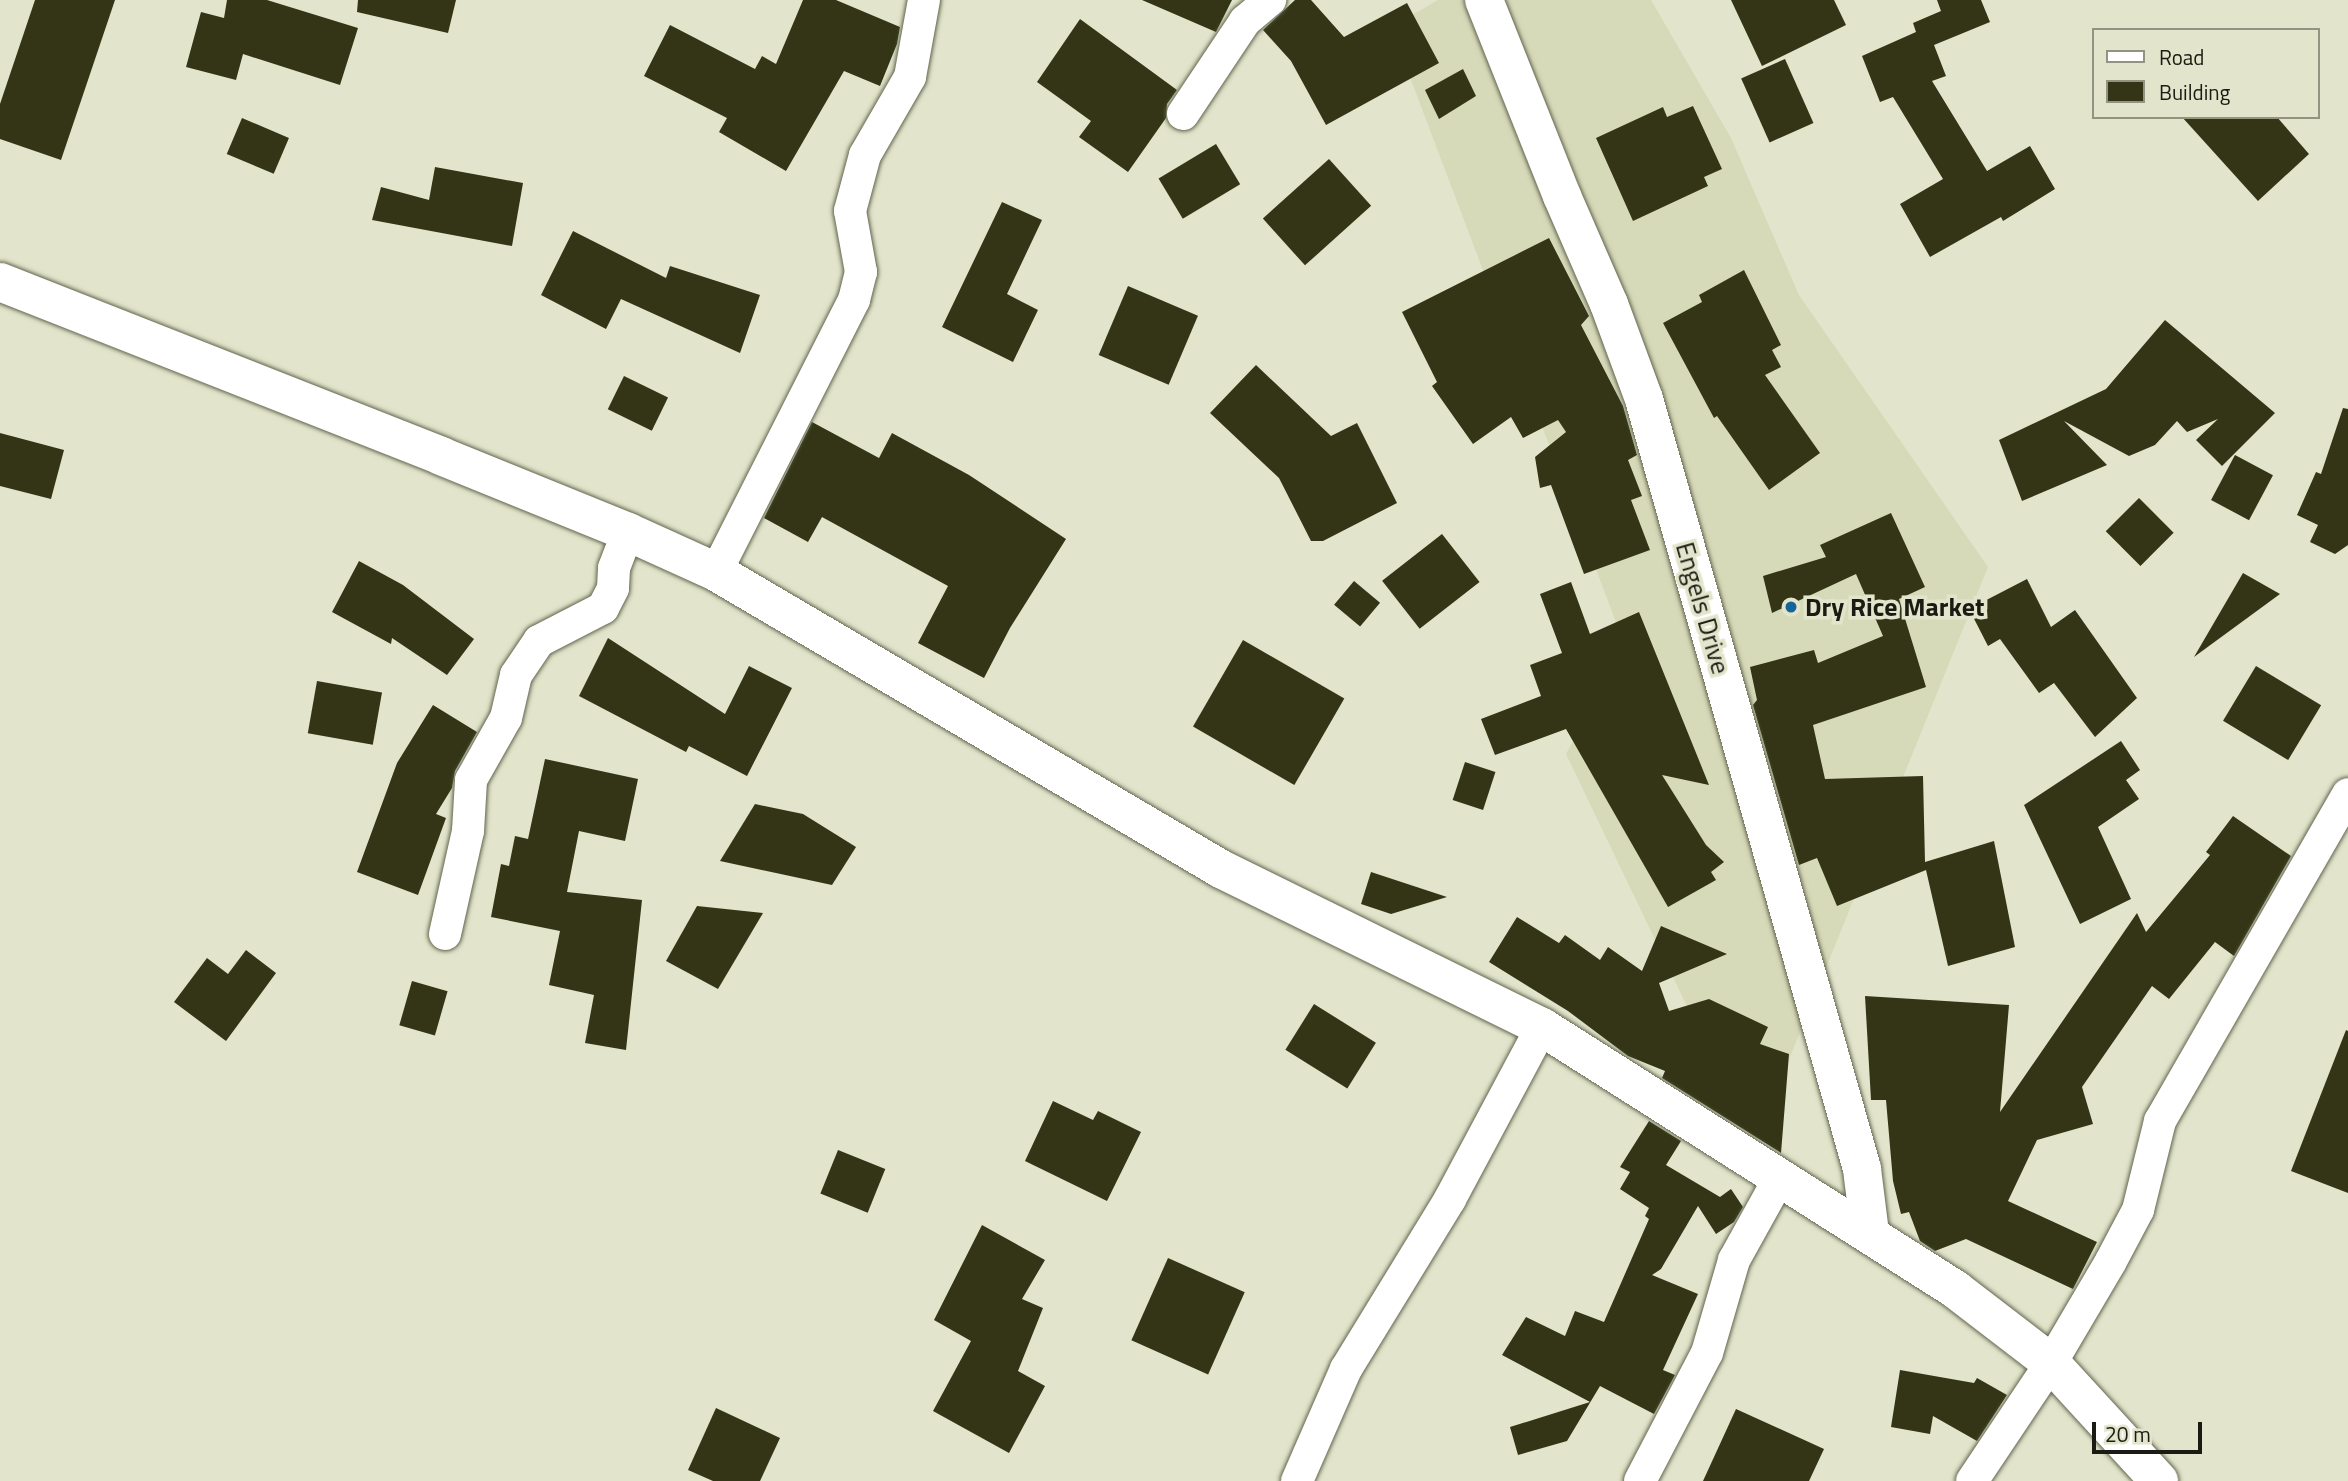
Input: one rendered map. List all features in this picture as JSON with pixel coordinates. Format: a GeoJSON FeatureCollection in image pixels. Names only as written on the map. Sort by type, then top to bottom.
{"type":"FeatureCollection","features":[{"type":"Feature","properties":{"kind":"main road","name":"Engels Drive"},"geometry":{"type":"LineString","coordinates":[[1484,0],[1562,196],[1609,303],[1644,398],[1859,1157],[1870,1233]]}},
{"type":"Feature","properties":{"kind":"main road"},"geometry":{"type":"LineString","coordinates":[[0,282],[628,532],[716,572],[1221,869],[1542,1027],[1956,1290],[2051,1363],[2160,1481]]}},
{"type":"Feature","properties":{"kind":"street"},"geometry":{"type":"LineString","coordinates":[[716,572],[854,300],[861,272],[850,211],[864,155],[910,77],[925,0]]}},
{"type":"Feature","properties":{"kind":"street"},"geometry":{"type":"LineString","coordinates":[[1183,114],[1245,21],[1270,0]]}},
{"type":"Feature","properties":{"kind":"street"},"geometry":{"type":"LineString","coordinates":[[445,934],[468,831],[471,780],[506,718],[516,675],[539,641],[603,608],[613,588],[614,568],[628,532]]}},
{"type":"Feature","properties":{"kind":"street"},"geometry":{"type":"LineString","coordinates":[[1972,1481],[2051,1363],[2138,1210],[2160,1121],[2348,794]]}},
{"type":"Feature","properties":{"kind":"street"},"geometry":{"type":"LineString","coordinates":[[1297,1481],[1346,1369],[1450,1199],[1542,1027]]}},
{"type":"Feature","properties":{"kind":"street"},"geometry":{"type":"LineString","coordinates":[[1640,1481],[1707,1353],[1734,1260],[1780,1177]]}},
{"type":"Feature","properties":{"kind":"shaded area","name":"Dry Rice Market"},"geometry":{"type":"Polygon","coordinates":[[[1438,0],[1651,0],[1731,138],[1799,295],[1988,567],[1754,1146],[1566,754],[1625,646],[1391,27],[1438,0]]]}},
{"type":"Feature","properties":{"kind":"building"},"geometry":{"type":"Polygon","coordinates":[[[35,0],[115,0],[61,160],[0,139],[0,104],[35,0]]]}},
{"type":"Feature","properties":{"kind":"building"},"geometry":{"type":"Polygon","coordinates":[[[227,0],[267,0],[358,28],[340,85],[243,54],[236,80],[186,67],[201,12],[224,18],[227,0]]]}},
{"type":"Feature","properties":{"kind":"building"},"geometry":{"type":"Polygon","coordinates":[[[358,0],[456,0],[448,33],[357,12],[358,0]]]}},
{"type":"Feature","properties":{"kind":"building"},"geometry":{"type":"Polygon","coordinates":[[[803,0],[836,0],[900,27],[897,44],[880,86],[844,71],[786,171],[719,132],[727,118],[644,76],[670,25],[755,69],[762,56],[776,64],[803,0]]]}},
{"type":"Feature","properties":{"kind":"building"},"geometry":{"type":"Polygon","coordinates":[[[1142,0],[1232,0],[1216,32],[1142,0]]]}},
{"type":"Feature","properties":{"kind":"building"},"geometry":{"type":"Polygon","coordinates":[[[1295,0],[1311,0],[1344,37],[1407,3],[1439,63],[1326,125],[1291,61],[1263,30],[1295,0]]]}},
{"type":"Feature","properties":{"kind":"building"},"geometry":{"type":"Polygon","coordinates":[[[1731,0],[1834,0],[1846,25],[1762,66],[1731,0]]]}},
{"type":"Feature","properties":{"kind":"building"},"geometry":{"type":"Polygon","coordinates":[[[1937,0],[1981,0],[1990,22],[1934,45],[1946,76],[1932,81],[1987,171],[2030,146],[2055,189],[2003,221],[2001,217],[1930,257],[1900,204],[1943,179],[1893,97],[1880,102],[1862,56],[1916,32],[1913,23],[1941,11],[1937,0]]]}},
{"type":"Feature","properties":{"kind":"building"},"geometry":{"type":"Polygon","coordinates":[[[1080,19],[1177,90],[1167,104],[1166,118],[1128,172],[1079,137],[1091,121],[1037,82],[1080,19]]]}},
{"type":"Feature","properties":{"kind":"building"},"geometry":{"type":"Polygon","coordinates":[[[1785,59],[1813,123],[1770,142],[1741,79],[1785,59]]]}},
{"type":"Feature","properties":{"kind":"building"},"geometry":{"type":"Polygon","coordinates":[[[1463,69],[1476,96],[1439,119],[1425,90],[1463,69]]]}},
{"type":"Feature","properties":{"kind":"building"},"geometry":{"type":"Polygon","coordinates":[[[1693,106],[1722,169],[1704,177],[1708,186],[1633,221],[1596,138],[1663,107],[1667,117],[1693,106]]]}},
{"type":"Feature","properties":{"kind":"building"},"geometry":{"type":"Polygon","coordinates":[[[242,118],[289,138],[274,174],[227,154],[242,118]]]}},
{"type":"Feature","properties":{"kind":"building"},"geometry":{"type":"Polygon","coordinates":[[[2184,119],[2279,119],[2309,154],[2258,201],[2184,119]]]}},
{"type":"Feature","properties":{"kind":"building"},"geometry":{"type":"Polygon","coordinates":[[[1216,144],[1240,184],[1183,219],[1159,179],[1216,144]]]}},
{"type":"Feature","properties":{"kind":"building"},"geometry":{"type":"Polygon","coordinates":[[[1329,159],[1371,206],[1305,265],[1263,219],[1329,159]]]}},
{"type":"Feature","properties":{"kind":"building"},"geometry":{"type":"Polygon","coordinates":[[[435,167],[523,183],[512,246],[372,220],[381,187],[429,200],[435,167]]]}},
{"type":"Feature","properties":{"kind":"building"},"geometry":{"type":"Polygon","coordinates":[[[1002,202],[1042,220],[1007,294],[1038,310],[1013,362],[942,327],[1002,202]]]}},
{"type":"Feature","properties":{"kind":"building"},"geometry":{"type":"Polygon","coordinates":[[[573,231],[666,278],[670,266],[760,295],[740,353],[621,299],[606,329],[541,295],[573,231]]]}},
{"type":"Feature","properties":{"kind":"building"},"geometry":{"type":"Polygon","coordinates":[[[1549,238],[1589,316],[1581,325],[1623,406],[1637,455],[1628,460],[1642,496],[1631,500],[1650,550],[1584,574],[1551,485],[1540,488],[1535,457],[1566,432],[1558,420],[1523,438],[1511,417],[1473,444],[1432,386],[1437,382],[1402,312],[1549,238]]]}},
{"type":"Feature","properties":{"kind":"building"},"geometry":{"type":"Polygon","coordinates":[[[1744,270],[1781,345],[1772,350],[1781,367],[1765,375],[1820,453],[1769,490],[1717,416],[1714,418],[1663,323],[1702,302],[1699,295],[1744,270]]]}},
{"type":"Feature","properties":{"kind":"building"},"geometry":{"type":"Polygon","coordinates":[[[1128,286],[1198,316],[1169,385],[1099,355],[1128,286]]]}},
{"type":"Feature","properties":{"kind":"building"},"geometry":{"type":"Polygon","coordinates":[[[2165,320],[2275,413],[2222,466],[2196,440],[2218,419],[2187,432],[2177,421],[2155,445],[2129,456],[2064,421],[2107,465],[2022,501],[1999,440],[2106,389],[2165,320]]]}},
{"type":"Feature","properties":{"kind":"building"},"geometry":{"type":"Polygon","coordinates":[[[1256,365],[1331,436],[1357,423],[1397,503],[1323,541],[1311,541],[1279,478],[1210,413],[1256,365]]]}},
{"type":"Feature","properties":{"kind":"building"},"geometry":{"type":"Polygon","coordinates":[[[624,376],[668,397],[652,431],[608,409],[624,376]]]}},
{"type":"Feature","properties":{"kind":"building"},"geometry":{"type":"Polygon","coordinates":[[[2343,408],[2348,409],[2348,545],[2335,554],[2310,542],[2318,525],[2297,515],[2316,472],[2321,474],[2343,408]]]}},
{"type":"Feature","properties":{"kind":"building"},"geometry":{"type":"Polygon","coordinates":[[[812,422],[879,458],[892,433],[969,475],[1066,539],[1010,628],[984,678],[918,643],[948,586],[822,517],[808,542],[764,518],[812,422]]]}},
{"type":"Feature","properties":{"kind":"building"},"geometry":{"type":"Polygon","coordinates":[[[0,433],[64,450],[51,499],[0,486],[0,433]]]}},
{"type":"Feature","properties":{"kind":"building"},"geometry":{"type":"Polygon","coordinates":[[[2235,455],[2273,475],[2249,520],[2211,500],[2235,455]]]}},
{"type":"Feature","properties":{"kind":"building"},"geometry":{"type":"Polygon","coordinates":[[[2139,498],[2174,533],[2140,566],[2106,531],[2139,498]]]}},
{"type":"Feature","properties":{"kind":"building"},"geometry":{"type":"Polygon","coordinates":[[[1891,513],[1925,587],[1899,599],[1926,687],[1813,725],[1825,779],[1923,776],[1925,862],[1994,841],[2015,947],[1948,966],[1926,870],[1837,906],[1817,858],[1799,865],[1753,705],[1757,700],[1750,667],[1814,650],[1818,663],[1883,636],[1856,574],[1772,613],[1763,576],[1826,557],[1820,545],[1891,513]]]}},
{"type":"Feature","properties":{"kind":"building"},"geometry":{"type":"Polygon","coordinates":[[[1442,534],[1480,582],[1420,629],[1382,581],[1442,534]]]}},
{"type":"Feature","properties":{"kind":"building"},"geometry":{"type":"Polygon","coordinates":[[[359,561],[403,585],[474,639],[447,675],[392,638],[391,644],[332,612],[359,561]]]}},
{"type":"Feature","properties":{"kind":"building"},"geometry":{"type":"Polygon","coordinates":[[[2243,573],[2280,594],[2194,657],[2243,573]]]}},
{"type":"Feature","properties":{"kind":"building"},"geometry":{"type":"Polygon","coordinates":[[[2027,579],[2051,627],[2075,610],[2137,698],[2095,737],[2054,683],[2039,693],[2000,639],[1988,646],[1969,609],[2027,579]]]}},
{"type":"Feature","properties":{"kind":"building"},"geometry":{"type":"Polygon","coordinates":[[[1354,581],[1380,603],[1360,627],[1334,605],[1354,581]]]}},
{"type":"Feature","properties":{"kind":"building"},"geometry":{"type":"Polygon","coordinates":[[[1571,582],[1590,634],[1639,612],[1709,785],[1662,775],[1706,845],[1724,862],[1711,872],[1716,880],[1668,907],[1566,729],[1495,755],[1481,719],[1541,696],[1530,665],[1562,653],[1540,594],[1571,582]]]}},
{"type":"Feature","properties":{"kind":"building"},"geometry":{"type":"Polygon","coordinates":[[[608,638],[725,714],[749,666],[792,688],[747,776],[689,746],[686,752],[579,696],[608,638]]]}},
{"type":"Feature","properties":{"kind":"building"},"geometry":{"type":"Polygon","coordinates":[[[1243,640],[1344,698],[1294,785],[1193,727],[1243,640]]]}},
{"type":"Feature","properties":{"kind":"building"},"geometry":{"type":"Polygon","coordinates":[[[2256,666],[2321,705],[2288,760],[2223,721],[2256,666]]]}},
{"type":"Feature","properties":{"kind":"building"},"geometry":{"type":"Polygon","coordinates":[[[317,681],[382,692],[373,745],[308,733],[317,681]]]}},
{"type":"Feature","properties":{"kind":"building"},"geometry":{"type":"Polygon","coordinates":[[[433,705],[477,732],[455,771],[452,788],[436,814],[446,818],[418,895],[357,872],[397,763],[433,705]]]}},
{"type":"Feature","properties":{"kind":"building"},"geometry":{"type":"Polygon","coordinates":[[[2121,741],[2140,770],[2126,780],[2139,799],[2098,827],[2131,899],[2080,924],[2024,805],[2121,741]]]}},
{"type":"Feature","properties":{"kind":"building"},"geometry":{"type":"Polygon","coordinates":[[[545,759],[638,779],[625,841],[579,831],[567,892],[642,900],[626,1050],[585,1043],[594,995],[549,985],[560,931],[491,917],[501,864],[509,866],[515,836],[528,839],[545,759]]]}},
{"type":"Feature","properties":{"kind":"building"},"geometry":{"type":"Polygon","coordinates":[[[1465,762],[1495,772],[1483,810],[1453,800],[1465,762]]]}},
{"type":"Feature","properties":{"kind":"building"},"geometry":{"type":"Polygon","coordinates":[[[755,804],[803,814],[856,847],[832,885],[720,861],[755,804]]]}},
{"type":"Feature","properties":{"kind":"building"},"geometry":{"type":"Polygon","coordinates":[[[2233,816],[2291,856],[2234,956],[2215,942],[2169,999],[2152,986],[2082,1087],[2093,1124],[2037,1140],[2008,1201],[2097,1242],[2073,1289],[1966,1239],[1935,1251],[1920,1241],[1909,1212],[1901,1214],[1893,1181],[1886,1100],[1871,1100],[1865,996],[2009,1005],[2000,1112],[2137,913],[2146,932],[2210,855],[2206,852],[2233,816]]]}},
{"type":"Feature","properties":{"kind":"building"},"geometry":{"type":"Polygon","coordinates":[[[1371,872],[1447,897],[1391,914],[1361,904],[1371,872]]]}},
{"type":"Feature","properties":{"kind":"building"},"geometry":{"type":"Polygon","coordinates":[[[697,906],[763,913],[718,989],[666,961],[697,906]]]}},
{"type":"Feature","properties":{"kind":"building"},"geometry":{"type":"Polygon","coordinates":[[[1517,917],[1559,943],[1565,935],[1600,960],[1608,947],[1642,971],[1661,926],[1727,954],[1659,983],[1669,1011],[1709,999],[1768,1027],[1760,1044],[1789,1054],[1781,1153],[1662,1078],[1665,1071],[1628,1056],[1568,1011],[1489,962],[1517,917]]]}},
{"type":"Feature","properties":{"kind":"building"},"geometry":{"type":"Polygon","coordinates":[[[246,950],[276,973],[226,1041],[174,1002],[207,958],[228,974],[246,950]]]}},
{"type":"Feature","properties":{"kind":"building"},"geometry":{"type":"Polygon","coordinates":[[[412,981],[448,991],[435,1035],[399,1025],[412,981]]]}},
{"type":"Feature","properties":{"kind":"building"},"geometry":{"type":"Polygon","coordinates":[[[1314,1004],[1376,1043],[1347,1088],[1285,1050],[1314,1004]]]}},
{"type":"Feature","properties":{"kind":"building"},"geometry":{"type":"Polygon","coordinates":[[[2346,1030],[2348,1031],[2348,1193],[2291,1171],[2346,1030]]]}},
{"type":"Feature","properties":{"kind":"building"},"geometry":{"type":"Polygon","coordinates":[[[1053,1101],[1093,1120],[1098,1111],[1141,1132],[1107,1201],[1025,1161],[1053,1101]]]}},
{"type":"Feature","properties":{"kind":"building"},"geometry":{"type":"Polygon","coordinates":[[[1649,1121],[1681,1141],[1666,1165],[1720,1197],[1731,1189],[1743,1207],[1734,1222],[1716,1234],[1698,1206],[1661,1269],[1652,1275],[1698,1294],[1663,1370],[1675,1375],[1654,1414],[1600,1386],[1567,1441],[1518,1455],[1510,1427],[1590,1402],[1502,1355],[1526,1317],[1565,1336],[1575,1311],[1604,1322],[1649,1219],[1645,1216],[1649,1208],[1620,1189],[1630,1172],[1620,1167],[1649,1121]]]}},
{"type":"Feature","properties":{"kind":"building"},"geometry":{"type":"Polygon","coordinates":[[[838,1150],[885,1169],[868,1213],[820,1194],[838,1150]]]}},
{"type":"Feature","properties":{"kind":"building"},"geometry":{"type":"Polygon","coordinates":[[[982,1225],[1045,1260],[1022,1299],[1043,1308],[1018,1371],[1045,1386],[1009,1453],[933,1411],[971,1341],[934,1320],[982,1225]]]}},
{"type":"Feature","properties":{"kind":"building"},"geometry":{"type":"Polygon","coordinates":[[[1168,1258],[1245,1292],[1208,1374],[1131,1340],[1168,1258]]]}},
{"type":"Feature","properties":{"kind":"building"},"geometry":{"type":"Polygon","coordinates":[[[1900,1370],[1974,1383],[1977,1378],[2007,1395],[1977,1441],[1933,1416],[1930,1434],[1891,1427],[1900,1370]]]}},
{"type":"Feature","properties":{"kind":"building"},"geometry":{"type":"Polygon","coordinates":[[[716,1408],[780,1438],[760,1481],[713,1481],[688,1470],[716,1408]]]}},
{"type":"Feature","properties":{"kind":"building"},"geometry":{"type":"Polygon","coordinates":[[[1736,1409],[1824,1449],[1809,1481],[1703,1481],[1736,1409]]]}},
{"type":"Feature","properties":{"kind":"place","name":"Dry Rice Market"},"geometry":{"type":"Point","coordinates":[1791,607]}}]}
